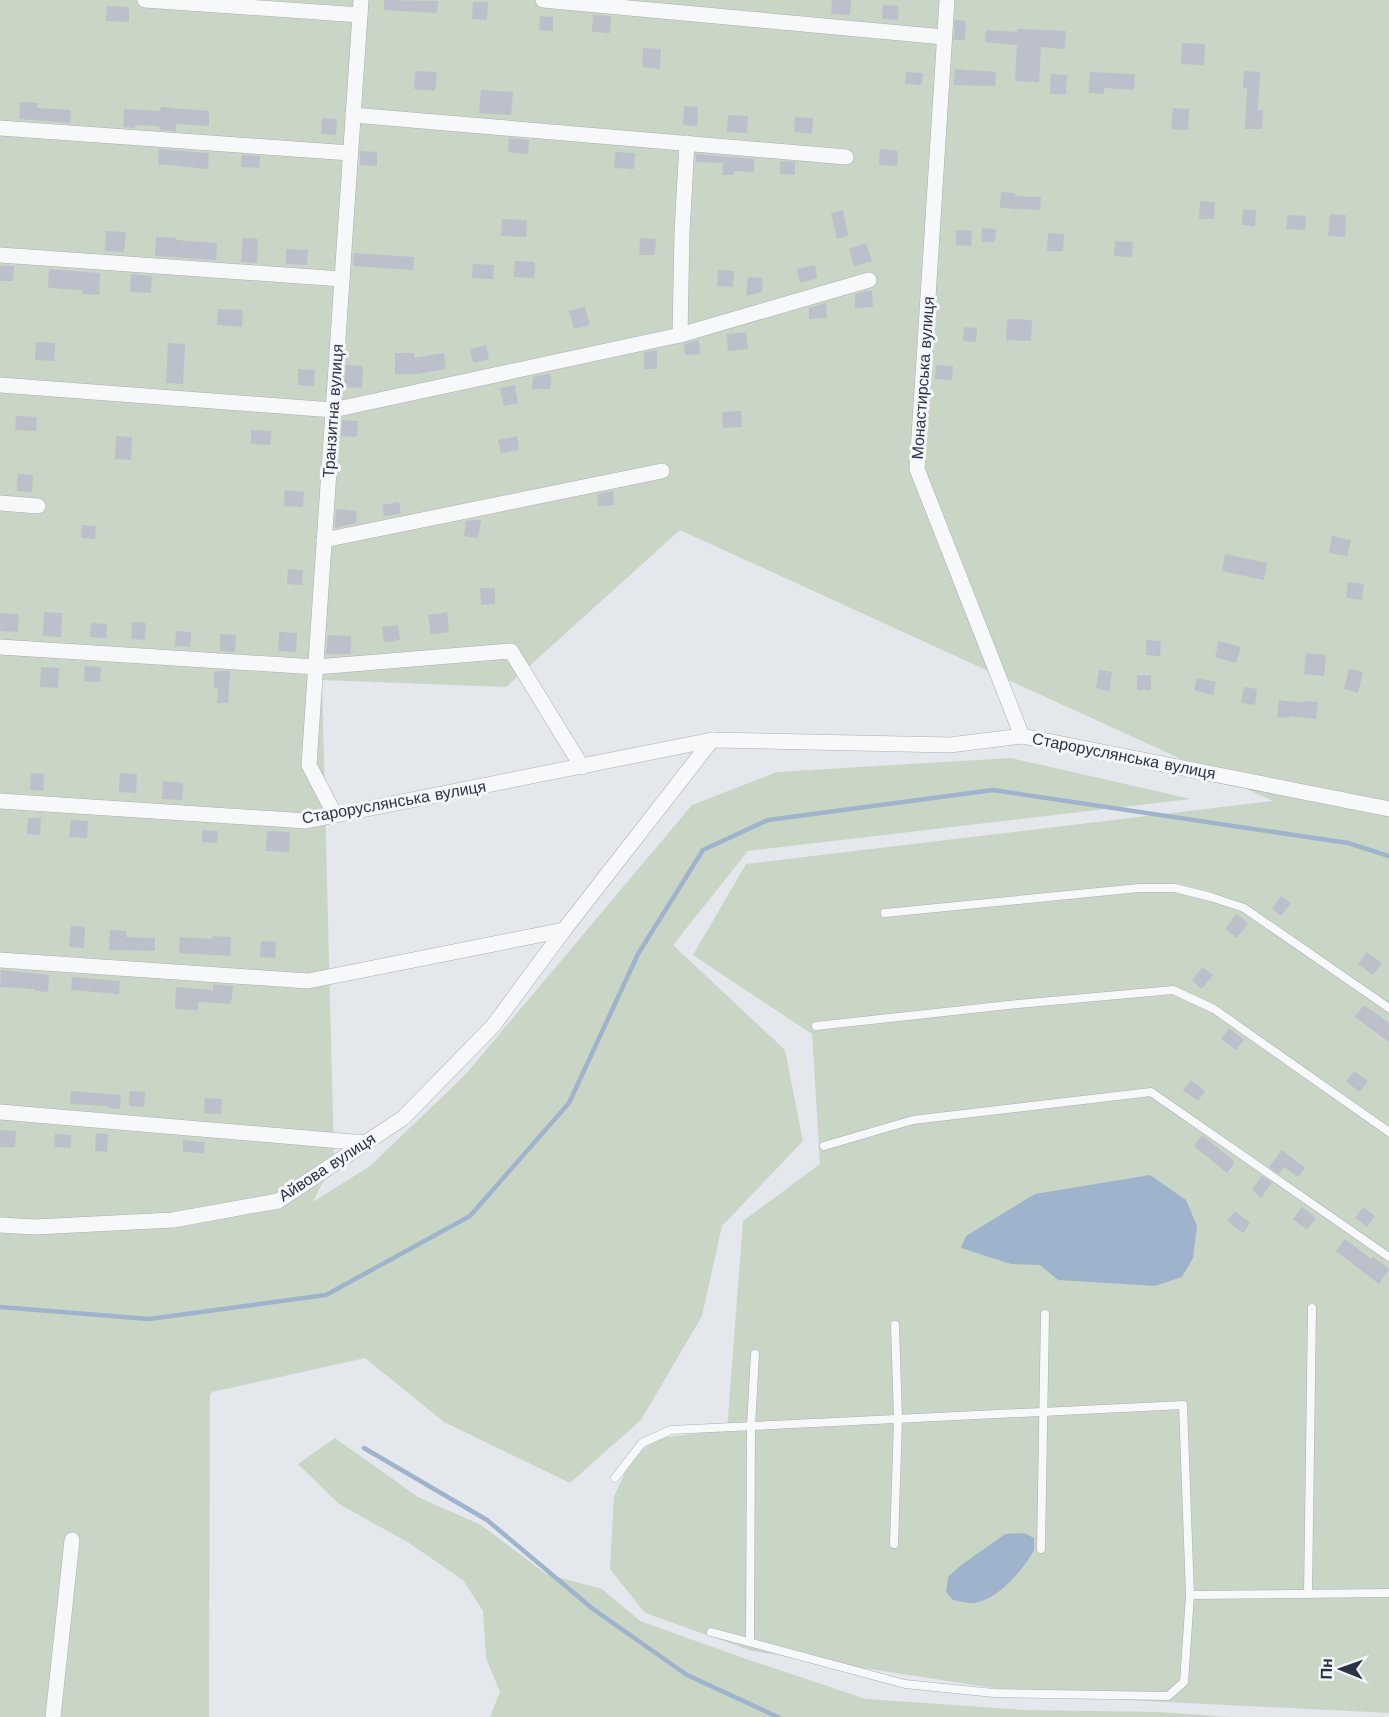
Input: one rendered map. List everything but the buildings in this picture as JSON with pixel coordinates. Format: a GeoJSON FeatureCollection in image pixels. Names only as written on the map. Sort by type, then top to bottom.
{"type":"FeatureCollection","features":[{"type":"Feature","properties":{"kind":"street"},"geometry":{"type":"LineString","coordinates":[[145,0],[360,7]]}},
{"type":"Feature","properties":{"kind":"street"},"geometry":{"type":"LineString","coordinates":[[543,0],[944,37]]}},
{"type":"Feature","properties":{"kind":"street","name":"Монастирська вулиця"},"geometry":{"type":"LineString","coordinates":[[947,0],[917,470],[1022,736]]}},
{"type":"Feature","properties":{"kind":"street","name":"Транзитна вулиця"},"geometry":{"type":"LineString","coordinates":[[336,815],[309,765],[360,7]]}},
{"type":"Feature","properties":{"kind":"street"},"geometry":{"type":"LineString","coordinates":[[353,115],[846,157]]}},
{"type":"Feature","properties":{"kind":"street"},"geometry":{"type":"LineString","coordinates":[[0,128],[350,153]]}},
{"type":"Feature","properties":{"kind":"street"},"geometry":{"type":"LineString","coordinates":[[680,335],[687,144]]}},
{"type":"Feature","properties":{"kind":"street"},"geometry":{"type":"LineString","coordinates":[[0,255],[342,279]]}},
{"type":"Feature","properties":{"kind":"street"},"geometry":{"type":"LineString","coordinates":[[0,385],[333,410],[680,335],[869,280]]}},
{"type":"Feature","properties":{"kind":"street"},"geometry":{"type":"LineString","coordinates":[[324,540],[662,471]]}},
{"type":"Feature","properties":{"kind":"street"},"geometry":{"type":"LineString","coordinates":[[0,503],[39,506]]}},
{"type":"Feature","properties":{"kind":"street"},"geometry":{"type":"LineString","coordinates":[[0,647],[316,667],[511,651],[582,767]]}},
{"type":"Feature","properties":{"kind":"street","name":"Староруслянська вулиця"},"geometry":{"type":"LineString","coordinates":[[0,801],[306,820],[712,740],[950,745],[1022,736],[1389,809]]}},
{"type":"Feature","properties":{"kind":"street"},"geometry":{"type":"LineString","coordinates":[[0,960],[308,981],[564,930],[712,740]]}},
{"type":"Feature","properties":{"kind":"street","name":"Айвова вулиця"},"geometry":{"type":"LineString","coordinates":[[0,1225],[35,1227],[172,1220],[278,1201],[403,1118],[493,1026],[564,930]]}},
{"type":"Feature","properties":{"kind":"street"},"geometry":{"type":"LineString","coordinates":[[0,1112],[365,1143]]}},
{"type":"Feature","properties":{"kind":"street"},"geometry":{"type":"LineString","coordinates":[[53,1717],[72,1540]]}},
{"type":"Feature","properties":{"kind":"lane"},"geometry":{"type":"LineString","coordinates":[[885,913],[1140,888],[1175,888],[1244,908],[1389,1008]]}},
{"type":"Feature","properties":{"kind":"lane"},"geometry":{"type":"LineString","coordinates":[[816,1026],[1173,990],[1214,1009],[1389,1132]]}},
{"type":"Feature","properties":{"kind":"lane"},"geometry":{"type":"LineString","coordinates":[[824,1146],[913,1120],[1151,1092],[1389,1257]]}},
{"type":"Feature","properties":{"kind":"lane"},"geometry":{"type":"LineString","coordinates":[[1308,1594],[1312,1308]]}},
{"type":"Feature","properties":{"kind":"lane"},"geometry":{"type":"LineString","coordinates":[[1041,1549],[1045,1314]]}},
{"type":"Feature","properties":{"kind":"lane"},"geometry":{"type":"LineString","coordinates":[[894,1544],[898,1419],[895,1325]]}},
{"type":"Feature","properties":{"kind":"lane"},"geometry":{"type":"LineString","coordinates":[[750,1642],[751,1426],[755,1354]]}},
{"type":"Feature","properties":{"kind":"lane"},"geometry":{"type":"LineString","coordinates":[[615,1478],[642,1443],[671,1430],[1183,1406],[1190,1595],[1184,1682],[1168,1696],[994,1693],[905,1684],[711,1632]]}},
{"type":"Feature","properties":{"kind":"lane"},"geometry":{"type":"LineString","coordinates":[[1190,1595],[1389,1593]]}},
{"type":"Feature","properties":{"kind":"green space"},"geometry":{"type":"Polygon","coordinates":[[[0,0],[1389,0],[1389,1713],[1046,1696],[752,1651],[645,1613],[610,1569],[614,1496],[633,1457],[657,1438],[727,1430],[743,1221],[820,1164],[812,1034],[693,955],[746,864],[1273,801],[680,530],[506,687],[322,680],[334,1160],[313,1202],[370,1166],[465,1075],[692,805],[777,772],[1011,758],[1191,799],[748,851],[673,945],[785,1050],[803,1141],[722,1226],[702,1316],[641,1420],[570,1483],[444,1422],[365,1358],[212,1392],[210,1395],[209,1717],[0,1717],[0,0]]]}},
{"type":"Feature","properties":{"kind":"green space"},"geometry":{"type":"Polygon","coordinates":[[[335,1438],[418,1497],[481,1525],[546,1574],[602,1589],[640,1621],[866,1699],[1024,1710],[1159,1712],[1229,1717],[490,1717],[500,1692],[486,1658],[483,1611],[463,1580],[409,1543],[339,1504],[298,1464],[335,1438]]]}},
{"type":"Feature","properties":{"kind":"water"},"geometry":{"type":"Polygon","coordinates":[[[1150,1175],[1186,1200],[1197,1226],[1193,1258],[1182,1277],[1155,1286],[1058,1280],[1040,1265],[1011,1264],[961,1248],[966,1236],[1035,1194],[1150,1175]]]}},
{"type":"Feature","properties":{"kind":"water"},"geometry":{"type":"Polygon","coordinates":[[[1024,1533],[1034,1538],[1033,1552],[1022,1568],[999,1591],[981,1601],[972,1603],[953,1600],[946,1592],[948,1577],[960,1566],[1005,1534],[1024,1533]]]}},
{"type":"Feature","properties":{"kind":"waterway"},"geometry":{"type":"LineString","coordinates":[[0,1307],[149,1319],[326,1295],[470,1216],[569,1103],[638,954],[703,850],[768,820],[993,790],[1348,843],[1389,856]]}},
{"type":"Feature","properties":{"kind":"waterway"},"geometry":{"type":"LineString","coordinates":[[364,1448],[487,1520],[593,1609],[687,1675],[778,1717]]}}]}
